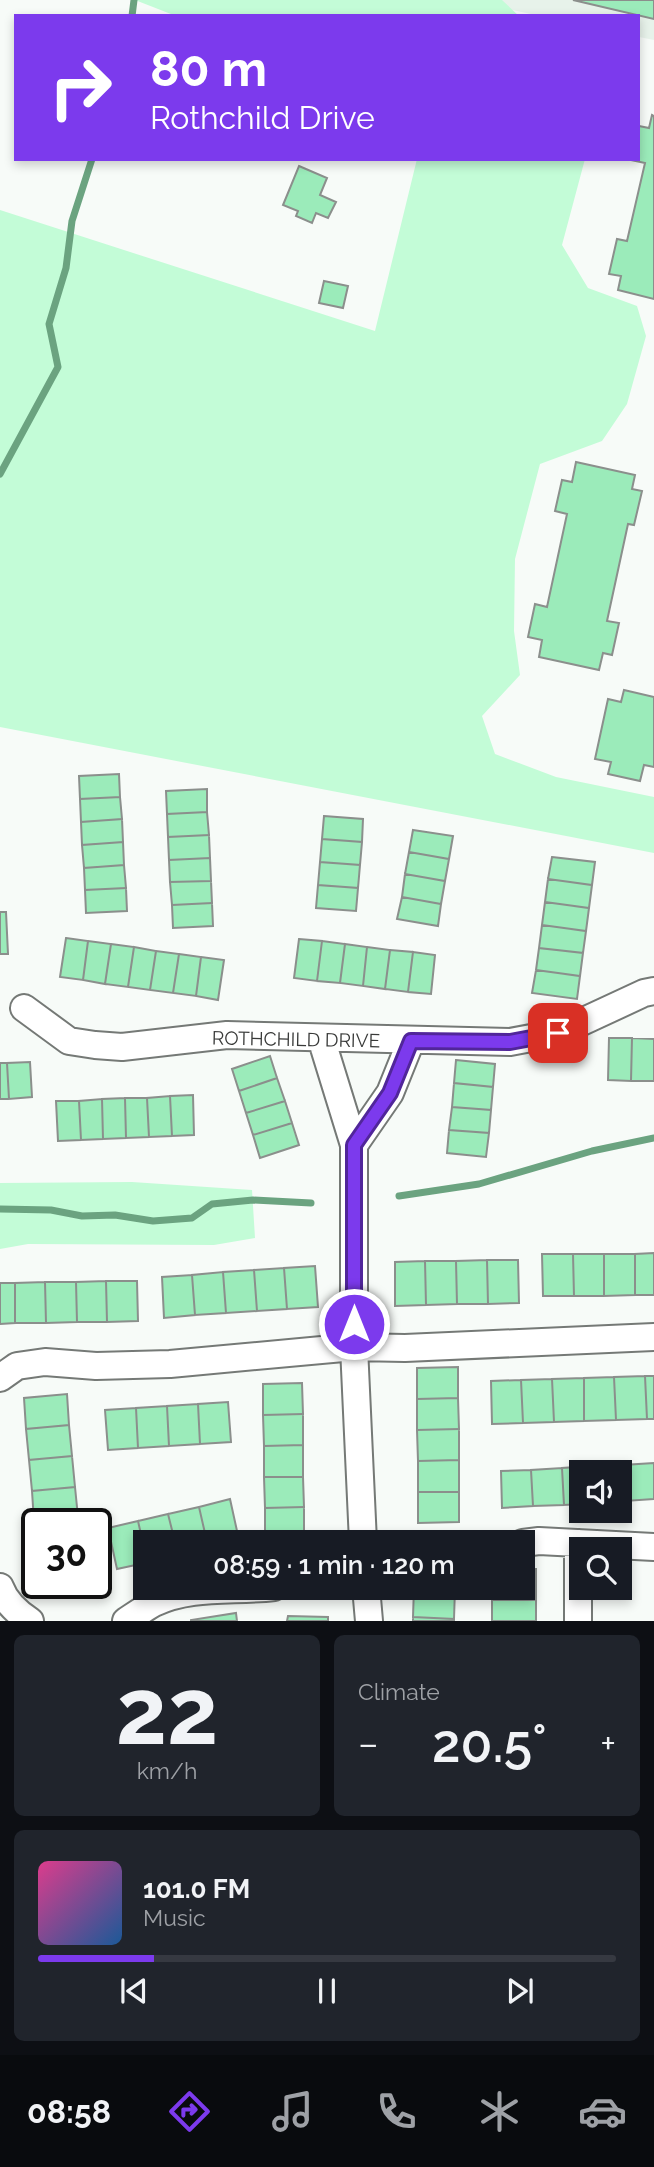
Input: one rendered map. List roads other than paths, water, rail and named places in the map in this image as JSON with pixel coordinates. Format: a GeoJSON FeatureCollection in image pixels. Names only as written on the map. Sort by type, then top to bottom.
{"type":"FeatureCollection","features":[{"type":"Feature","properties":{"kind":"street","name":"ROTHCHILD DRIVE"},"geometry":{"type":"LineString","coordinates":[[24,1008],[69,1041],[122,1047],[227,1035],[510,1042],[558,1033],[644,993],[654,991]]}},
{"type":"Feature","properties":{"kind":"street"},"geometry":{"type":"LineString","coordinates":[[321,1038],[354,1145],[354,1347],[362,1530]]}},
{"type":"Feature","properties":{"kind":"street"},"geometry":{"type":"LineString","coordinates":[[354,1145],[390,1093],[411,1041]]}},
{"type":"Feature","properties":{"kind":"street"},"geometry":{"type":"LineString","coordinates":[[0,1378],[17,1366],[45,1362],[96,1366],[170,1364],[354,1347],[405,1348],[654,1337]]}},
{"type":"Feature","properties":{"kind":"street"},"geometry":{"type":"LineString","coordinates":[[535,1542],[569,1543]]}},
{"type":"Feature","properties":{"kind":"street"},"geometry":{"type":"LineString","coordinates":[[632,1546],[654,1547]]}},
{"type":"Feature","properties":{"kind":"street"},"geometry":{"type":"LineString","coordinates":[[0,1587],[21,1615],[30,1621]]}},
{"type":"Feature","properties":{"kind":"street"},"geometry":{"type":"LineString","coordinates":[[140,1617],[155,1603],[164,1600]]}},
{"type":"Feature","properties":{"kind":"street"},"geometry":{"type":"LineString","coordinates":[[367,1600],[369,1621]]}},
{"type":"Feature","properties":{"kind":"street"},"geometry":{"type":"LineString","coordinates":[[578,1600],[578,1621]]}},
{"type":"Feature","properties":{"kind":"waterway"},"geometry":{"type":"LineString","coordinates":[[132,14],[134,0]]}},
{"type":"Feature","properties":{"kind":"waterway"},"geometry":{"type":"LineString","coordinates":[[0,474],[58,367],[49,324],[66,268],[72,221],[91,161]]}},
{"type":"Feature","properties":{"kind":"waterway"},"geometry":{"type":"LineString","coordinates":[[399,1196],[479,1184],[592,1151],[654,1138]]}},
{"type":"Feature","properties":{"kind":"waterway"},"geometry":{"type":"LineString","coordinates":[[0,1209],[51,1210],[82,1216],[115,1215],[153,1221],[192,1218],[212,1204],[253,1200],[311,1203]]}}]}
